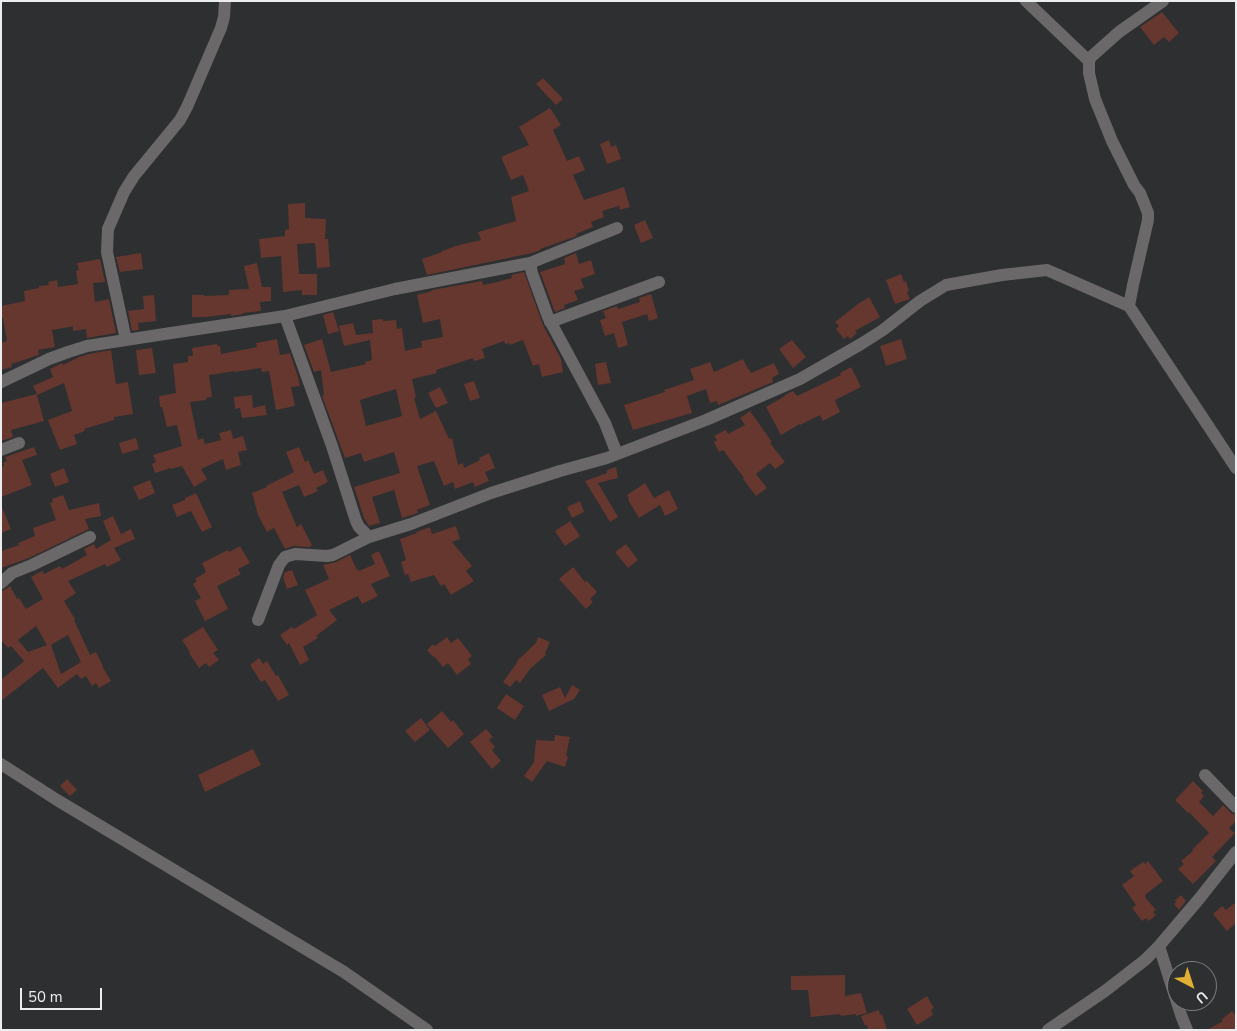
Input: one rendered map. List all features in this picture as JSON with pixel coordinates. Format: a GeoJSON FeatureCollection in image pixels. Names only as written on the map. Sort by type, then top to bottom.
{"type":"FeatureCollection","features":[{"type":"Feature","properties":{"kind":"street"},"geometry":{"type":"LineString","coordinates":[[126,340],[107,252],[108,229],[124,192],[134,176],[180,120],[187,107],[221,28],[225,1]]}},
{"type":"Feature","properties":{"kind":"street"},"geometry":{"type":"LineString","coordinates":[[1026,1],[1089,61]]}},
{"type":"Feature","properties":{"kind":"street"},"geometry":{"type":"LineString","coordinates":[[1129,306],[1148,220],[1147,208],[1112,141],[1099,108],[1089,73],[1089,61],[1118,32],[1164,1]]}},
{"type":"Feature","properties":{"kind":"street"},"geometry":{"type":"LineString","coordinates":[[1,382],[49,359],[87,346],[285,316],[395,289],[530,263],[617,228]]}},
{"type":"Feature","properties":{"kind":"street"},"geometry":{"type":"LineString","coordinates":[[530,263],[550,322],[605,423],[618,454]]}},
{"type":"Feature","properties":{"kind":"street"},"geometry":{"type":"LineString","coordinates":[[258,620],[279,565],[285,557],[295,554],[333,555],[369,537],[411,524],[491,493],[618,454],[706,420],[800,379],[883,330],[920,301],[946,285],[1002,275],[1048,270],[1129,306],[1236,468]]}},
{"type":"Feature","properties":{"kind":"street"},"geometry":{"type":"LineString","coordinates":[[550,322],[659,282]]}},
{"type":"Feature","properties":{"kind":"street"},"geometry":{"type":"LineString","coordinates":[[285,316],[332,446],[356,521],[369,537]]}},
{"type":"Feature","properties":{"kind":"street"},"geometry":{"type":"LineString","coordinates":[[1,450],[19,444]]}},
{"type":"Feature","properties":{"kind":"street"},"geometry":{"type":"LineString","coordinates":[[1,583],[12,573],[90,537]]}},
{"type":"Feature","properties":{"kind":"street"},"geometry":{"type":"LineString","coordinates":[[1,764],[57,800],[344,972],[426,1030]]}},
{"type":"Feature","properties":{"kind":"street"},"geometry":{"type":"LineString","coordinates":[[1205,775],[1236,807]]}},
{"type":"Feature","properties":{"kind":"street"},"geometry":{"type":"LineString","coordinates":[[1048,1030],[1105,992],[1145,960],[1199,899],[1236,852]]}},
{"type":"Feature","properties":{"kind":"street"},"geometry":{"type":"LineString","coordinates":[[1159,946],[1187,1030]]}},
{"type":"Feature","properties":{"kind":"building"},"geometry":{"type":"Polygon","coordinates":[[[1162,12],[1179,33],[1169,42],[1164,37],[1154,45],[1140,27],[1162,12]]]}},
{"type":"Feature","properties":{"kind":"building"},"geometry":{"type":"Polygon","coordinates":[[[543,78],[563,99],[556,105],[536,84],[543,78]]]}},
{"type":"Feature","properties":{"kind":"building"},"geometry":{"type":"Polygon","coordinates":[[[550,108],[561,125],[553,130],[567,161],[579,156],[585,170],[573,175],[584,200],[624,187],[630,207],[620,210],[619,206],[602,211],[604,217],[591,222],[593,227],[576,234],[577,236],[541,250],[427,275],[422,259],[459,245],[481,240],[478,232],[516,221],[511,197],[529,191],[523,175],[511,180],[501,157],[529,145],[519,127],[550,108]]]}},
{"type":"Feature","properties":{"kind":"building"},"geometry":{"type":"Polygon","coordinates":[[[609,140],[611,147],[616,145],[621,159],[607,164],[600,144],[609,140]]]}},
{"type":"Feature","properties":{"kind":"building"},"geometry":{"type":"Polygon","coordinates":[[[305,203],[305,218],[326,219],[325,239],[328,239],[330,267],[317,268],[315,243],[297,244],[299,274],[317,274],[317,295],[302,295],[302,290],[283,292],[281,256],[261,258],[259,239],[285,236],[285,230],[289,229],[288,204],[305,203]]]}},
{"type":"Feature","properties":{"kind":"building"},"geometry":{"type":"Polygon","coordinates":[[[645,220],[653,238],[641,243],[634,225],[645,220]]]}},
{"type":"Feature","properties":{"kind":"building"},"geometry":{"type":"Polygon","coordinates":[[[141,253],[143,269],[120,272],[116,257],[141,253]]]}},
{"type":"Feature","properties":{"kind":"building"},"geometry":{"type":"Polygon","coordinates":[[[576,253],[579,264],[591,260],[595,274],[581,279],[584,288],[574,291],[578,300],[564,305],[565,308],[555,312],[540,272],[565,264],[564,258],[576,253]]]}},
{"type":"Feature","properties":{"kind":"building"},"geometry":{"type":"Polygon","coordinates":[[[100,259],[105,282],[93,283],[95,302],[109,299],[116,333],[87,338],[86,329],[73,331],[73,326],[52,330],[55,347],[38,350],[39,355],[11,364],[12,367],[1,370],[1,343],[7,341],[3,318],[1,318],[1,306],[25,301],[24,291],[49,285],[48,282],[57,280],[58,287],[78,284],[76,271],[79,270],[77,263],[100,259]]]}},
{"type":"Feature","properties":{"kind":"building"},"geometry":{"type":"Polygon","coordinates":[[[257,263],[262,287],[271,287],[271,301],[260,302],[261,311],[231,316],[231,314],[192,317],[192,295],[229,295],[229,290],[249,289],[244,266],[257,263]]]}},
{"type":"Feature","properties":{"kind":"building"},"geometry":{"type":"Polygon","coordinates":[[[524,272],[543,325],[561,359],[563,372],[542,377],[539,364],[533,366],[523,340],[510,345],[509,343],[505,344],[504,341],[482,349],[485,358],[474,361],[473,358],[436,370],[437,373],[412,379],[416,397],[414,398],[420,419],[436,411],[449,439],[452,438],[458,465],[463,463],[464,468],[489,453],[495,468],[485,472],[489,481],[475,487],[473,482],[455,489],[453,482],[444,486],[434,461],[417,466],[430,505],[417,510],[418,513],[402,518],[394,490],[372,497],[380,523],[369,526],[364,518],[354,487],[400,473],[394,452],[364,462],[361,453],[345,458],[322,396],[324,395],[321,370],[314,372],[304,345],[322,339],[331,372],[366,364],[365,362],[372,360],[370,340],[344,346],[339,326],[353,323],[356,335],[373,333],[372,320],[383,319],[383,321],[396,320],[397,329],[402,328],[405,351],[422,347],[421,341],[443,337],[440,319],[423,323],[417,295],[432,290],[482,281],[483,285],[493,283],[512,278],[511,275],[524,272]],[[396,389],[360,400],[366,426],[402,416],[396,389]]]}},
{"type":"Feature","properties":{"kind":"building"},"geometry":{"type":"Polygon","coordinates":[[[901,274],[904,282],[906,281],[910,299],[895,304],[886,280],[901,274]]]}},
{"type":"Feature","properties":{"kind":"building"},"geometry":{"type":"Polygon","coordinates":[[[651,294],[658,318],[649,321],[647,314],[622,322],[628,345],[618,348],[614,333],[605,336],[600,320],[606,318],[603,311],[617,306],[618,309],[640,302],[639,298],[651,294]]]}},
{"type":"Feature","properties":{"kind":"building"},"geometry":{"type":"Polygon","coordinates":[[[154,295],[156,321],[138,323],[139,330],[132,331],[128,311],[144,309],[143,296],[154,295]]]}},
{"type":"Feature","properties":{"kind":"building"},"geometry":{"type":"Polygon","coordinates":[[[869,297],[880,317],[855,331],[857,333],[850,339],[848,336],[844,339],[836,329],[839,326],[835,322],[869,297]]]}},
{"type":"Feature","properties":{"kind":"building"},"geometry":{"type":"Polygon","coordinates":[[[333,312],[339,331],[328,334],[323,315],[333,312]]]}},
{"type":"Feature","properties":{"kind":"building"},"geometry":{"type":"Polygon","coordinates":[[[277,339],[280,355],[290,353],[298,377],[300,386],[291,387],[295,406],[276,410],[269,371],[262,372],[261,368],[209,375],[212,397],[206,398],[206,400],[190,402],[198,440],[203,438],[205,444],[221,440],[219,433],[231,430],[233,439],[243,436],[247,450],[238,452],[241,465],[226,470],[223,459],[201,469],[207,479],[194,487],[182,466],[155,473],[152,464],[156,462],[153,455],[182,446],[177,425],[167,427],[162,407],[160,407],[159,396],[176,393],[173,364],[188,362],[188,356],[193,356],[192,348],[217,344],[217,346],[220,346],[221,354],[257,347],[256,343],[277,339]]]}},
{"type":"Feature","properties":{"kind":"building"},"geometry":{"type":"Polygon","coordinates":[[[901,339],[907,359],[886,366],[880,346],[901,339]]]}},
{"type":"Feature","properties":{"kind":"building"},"geometry":{"type":"Polygon","coordinates":[[[792,340],[806,357],[793,368],[779,349],[792,340]]]}},
{"type":"Feature","properties":{"kind":"building"},"geometry":{"type":"Polygon","coordinates":[[[152,348],[156,373],[139,375],[136,350],[152,348]]]}},
{"type":"Feature","properties":{"kind":"building"},"geometry":{"type":"Polygon","coordinates":[[[111,350],[116,384],[128,382],[133,414],[114,417],[114,420],[84,429],[85,431],[74,435],[77,444],[60,450],[48,420],[72,411],[64,383],[37,395],[44,421],[11,430],[13,437],[1,441],[1,403],[37,394],[33,386],[53,377],[50,369],[62,363],[63,365],[79,357],[111,350]]]}},
{"type":"Feature","properties":{"kind":"building"},"geometry":{"type":"Polygon","coordinates":[[[743,359],[751,373],[774,363],[779,374],[772,378],[773,382],[718,405],[717,401],[710,403],[706,389],[687,396],[692,413],[633,430],[624,405],[665,392],[664,390],[694,380],[690,369],[710,362],[714,372],[743,359]]]}},
{"type":"Feature","properties":{"kind":"building"},"geometry":{"type":"Polygon","coordinates":[[[606,362],[611,383],[598,385],[595,364],[606,362]]]}},
{"type":"Feature","properties":{"kind":"building"},"geometry":{"type":"Polygon","coordinates":[[[851,367],[861,387],[835,400],[840,412],[823,421],[820,415],[781,435],[766,407],[793,391],[797,396],[841,375],[840,373],[851,367]]]}},
{"type":"Feature","properties":{"kind":"building"},"geometry":{"type":"Polygon","coordinates":[[[474,381],[480,398],[470,401],[464,384],[474,381]]]}},
{"type":"Feature","properties":{"kind":"building"},"geometry":{"type":"Polygon","coordinates":[[[440,387],[448,403],[436,408],[428,393],[440,387]]]}},
{"type":"Feature","properties":{"kind":"building"},"geometry":{"type":"Polygon","coordinates":[[[252,395],[253,408],[265,405],[267,415],[242,418],[240,408],[235,409],[234,397],[252,395]]]}},
{"type":"Feature","properties":{"kind":"building"},"geometry":{"type":"Polygon","coordinates":[[[750,411],[772,442],[770,443],[785,462],[775,469],[770,463],[756,474],[767,488],[756,496],[723,450],[719,452],[714,442],[717,440],[714,436],[726,430],[728,434],[745,425],[740,418],[750,411]]]}},
{"type":"Feature","properties":{"kind":"building"},"geometry":{"type":"Polygon","coordinates":[[[136,438],[139,449],[122,454],[119,443],[136,438]]]}},
{"type":"Feature","properties":{"kind":"building"},"geometry":{"type":"Polygon","coordinates":[[[34,447],[37,455],[22,460],[32,485],[1,497],[1,467],[7,461],[5,457],[34,447]]]}},
{"type":"Feature","properties":{"kind":"building"},"geometry":{"type":"Polygon","coordinates":[[[299,447],[305,462],[308,460],[314,474],[323,470],[328,482],[316,488],[318,491],[304,497],[299,485],[282,492],[297,527],[301,524],[312,545],[310,547],[293,546],[285,549],[274,528],[267,532],[258,515],[252,493],[294,472],[286,452],[299,447]]]}},
{"type":"Feature","properties":{"kind":"building"},"geometry":{"type":"Polygon","coordinates":[[[616,467],[618,478],[598,483],[618,517],[610,522],[585,481],[607,473],[607,470],[616,467]]]}},
{"type":"Feature","properties":{"kind":"building"},"geometry":{"type":"Polygon","coordinates":[[[64,468],[69,482],[55,487],[50,474],[64,468]]]}},
{"type":"Feature","properties":{"kind":"building"},"geometry":{"type":"Polygon","coordinates":[[[150,480],[155,493],[139,500],[133,487],[150,480]]]}},
{"type":"Feature","properties":{"kind":"building"},"geometry":{"type":"Polygon","coordinates":[[[645,483],[654,498],[669,490],[678,509],[665,516],[660,505],[639,518],[627,495],[645,483]]]}},
{"type":"Feature","properties":{"kind":"building"},"geometry":{"type":"Polygon","coordinates":[[[196,493],[212,527],[202,532],[191,511],[177,517],[172,505],[196,493]]]}},
{"type":"Feature","properties":{"kind":"building"},"geometry":{"type":"Polygon","coordinates":[[[63,495],[69,510],[99,503],[101,516],[85,519],[89,529],[29,558],[1,568],[1,551],[19,545],[18,543],[35,536],[33,528],[56,520],[50,503],[53,502],[52,499],[63,495]]]}},
{"type":"Feature","properties":{"kind":"building"},"geometry":{"type":"Polygon","coordinates":[[[580,501],[584,512],[572,518],[567,507],[580,501]]]}},
{"type":"Feature","properties":{"kind":"building"},"geometry":{"type":"Polygon","coordinates":[[[1,505],[11,529],[1,533],[1,505]]]}},
{"type":"Feature","properties":{"kind":"building"},"geometry":{"type":"Polygon","coordinates":[[[113,516],[121,534],[131,529],[135,539],[114,548],[121,560],[107,567],[105,564],[68,581],[76,593],[64,601],[75,619],[90,655],[96,652],[111,681],[99,688],[96,683],[92,686],[86,676],[81,679],[77,674],[58,688],[43,668],[1,701],[1,680],[24,661],[11,646],[8,648],[1,640],[1,591],[10,586],[17,599],[19,598],[26,609],[43,599],[31,577],[42,571],[44,574],[60,566],[62,569],[87,555],[84,549],[94,544],[96,549],[111,540],[103,521],[113,516]],[[36,626],[18,640],[28,652],[47,645],[36,626]],[[68,635],[51,645],[61,674],[81,662],[68,635]]]}},
{"type":"Feature","properties":{"kind":"building"},"geometry":{"type":"Polygon","coordinates":[[[570,521],[580,536],[565,546],[555,531],[570,521]]]}},
{"type":"Feature","properties":{"kind":"building"},"geometry":{"type":"Polygon","coordinates":[[[456,526],[460,539],[452,542],[472,566],[466,571],[474,581],[451,595],[444,584],[441,586],[434,575],[411,582],[408,574],[405,575],[401,562],[406,560],[400,539],[430,527],[432,534],[456,526]]]}},
{"type":"Feature","properties":{"kind":"building"},"geometry":{"type":"Polygon","coordinates":[[[626,544],[638,560],[628,568],[615,552],[626,544]]]}},
{"type":"Feature","properties":{"kind":"building"},"geometry":{"type":"Polygon","coordinates":[[[240,546],[250,563],[238,569],[241,574],[217,586],[228,609],[205,621],[195,601],[201,598],[193,584],[197,581],[195,579],[206,572],[202,563],[240,546]]]}},
{"type":"Feature","properties":{"kind":"building"},"geometry":{"type":"Polygon","coordinates":[[[379,551],[390,576],[371,584],[378,596],[362,604],[358,596],[329,610],[337,620],[316,636],[318,638],[303,647],[309,660],[300,665],[289,643],[287,645],[280,635],[317,615],[305,590],[329,579],[323,565],[336,562],[350,555],[359,571],[375,564],[371,555],[379,551]]]}},
{"type":"Feature","properties":{"kind":"building"},"geometry":{"type":"Polygon","coordinates":[[[573,567],[585,582],[587,581],[597,592],[590,599],[593,602],[586,609],[559,579],[573,567]]]}},
{"type":"Feature","properties":{"kind":"building"},"geometry":{"type":"Polygon","coordinates":[[[292,570],[298,585],[287,589],[283,577],[285,572],[292,570]]]}},
{"type":"Feature","properties":{"kind":"building"},"geometry":{"type":"Polygon","coordinates":[[[203,627],[218,650],[213,653],[219,660],[209,667],[206,663],[199,668],[182,640],[203,627]]]}},
{"type":"Feature","properties":{"kind":"building"},"geometry":{"type":"Polygon","coordinates":[[[447,637],[451,643],[458,638],[472,656],[468,659],[471,664],[457,675],[448,663],[443,667],[427,650],[433,644],[435,646],[447,637]]]}},
{"type":"Feature","properties":{"kind":"building"},"geometry":{"type":"Polygon","coordinates":[[[538,637],[550,642],[545,653],[546,655],[530,669],[520,683],[516,680],[510,687],[503,682],[518,660],[536,643],[538,637]]]}},
{"type":"Feature","properties":{"kind":"building"},"geometry":{"type":"Polygon","coordinates":[[[259,658],[263,664],[267,661],[276,676],[278,675],[289,695],[278,701],[265,680],[261,682],[250,665],[259,658]]]}},
{"type":"Feature","properties":{"kind":"building"},"geometry":{"type":"Polygon","coordinates":[[[572,685],[580,690],[574,699],[549,711],[542,695],[560,687],[565,698],[572,685]]]}},
{"type":"Feature","properties":{"kind":"building"},"geometry":{"type":"Polygon","coordinates":[[[506,694],[524,706],[515,720],[497,708],[506,694]]]}},
{"type":"Feature","properties":{"kind":"building"},"geometry":{"type":"Polygon","coordinates":[[[442,711],[451,722],[453,720],[464,734],[448,748],[427,724],[442,711]]]}},
{"type":"Feature","properties":{"kind":"building"},"geometry":{"type":"Polygon","coordinates":[[[421,718],[430,730],[415,742],[405,731],[421,718]]]}},
{"type":"Feature","properties":{"kind":"building"},"geometry":{"type":"Polygon","coordinates":[[[486,729],[493,737],[489,740],[495,747],[492,750],[501,761],[492,769],[470,742],[486,729]]]}},
{"type":"Feature","properties":{"kind":"building"},"geometry":{"type":"Polygon","coordinates":[[[555,735],[570,737],[565,767],[547,761],[532,782],[524,776],[534,762],[536,740],[554,741],[555,735]]]}},
{"type":"Feature","properties":{"kind":"building"},"geometry":{"type":"Polygon","coordinates":[[[253,749],[261,765],[205,792],[198,775],[253,749]]]}},
{"type":"Feature","properties":{"kind":"building"},"geometry":{"type":"Polygon","coordinates":[[[67,779],[77,790],[70,796],[60,786],[67,779]]]}},
{"type":"Feature","properties":{"kind":"building"},"geometry":{"type":"Polygon","coordinates":[[[1193,781],[1203,791],[1201,793],[1204,796],[1199,802],[1213,816],[1223,805],[1236,815],[1236,821],[1229,828],[1235,833],[1212,857],[1216,861],[1193,884],[1178,869],[1184,864],[1181,861],[1209,833],[1175,800],[1193,781]]]}},
{"type":"Feature","properties":{"kind":"building"},"geometry":{"type":"Polygon","coordinates":[[[1148,861],[1163,881],[1145,895],[1156,910],[1153,912],[1156,915],[1149,921],[1146,918],[1142,921],[1132,908],[1136,905],[1122,885],[1134,876],[1130,871],[1143,862],[1145,864],[1148,861]]]}},
{"type":"Feature","properties":{"kind":"building"},"geometry":{"type":"Polygon","coordinates":[[[1181,895],[1186,901],[1179,910],[1174,904],[1175,900],[1181,895]]]}},
{"type":"Feature","properties":{"kind":"building"},"geometry":{"type":"Polygon","coordinates":[[[1236,902],[1236,923],[1227,931],[1213,914],[1222,906],[1226,910],[1236,902]]]}},
{"type":"Feature","properties":{"kind":"building"},"geometry":{"type":"Polygon","coordinates":[[[845,975],[845,996],[861,993],[867,1013],[856,1016],[856,1014],[841,1016],[840,1014],[811,1017],[808,990],[791,990],[791,976],[845,975]]]}},
{"type":"Feature","properties":{"kind":"building"},"geometry":{"type":"Polygon","coordinates":[[[927,996],[934,1008],[931,1010],[933,1015],[917,1025],[907,1009],[927,996]]]}},
{"type":"Feature","properties":{"kind":"building"},"geometry":{"type":"Polygon","coordinates":[[[879,1010],[887,1030],[868,1030],[861,1016],[879,1010]]]}},
{"type":"Feature","properties":{"kind":"building"},"geometry":{"type":"Polygon","coordinates":[[[1232,1011],[1236,1016],[1236,1030],[1207,1030],[1223,1021],[1221,1020],[1232,1011]]]}}]}
